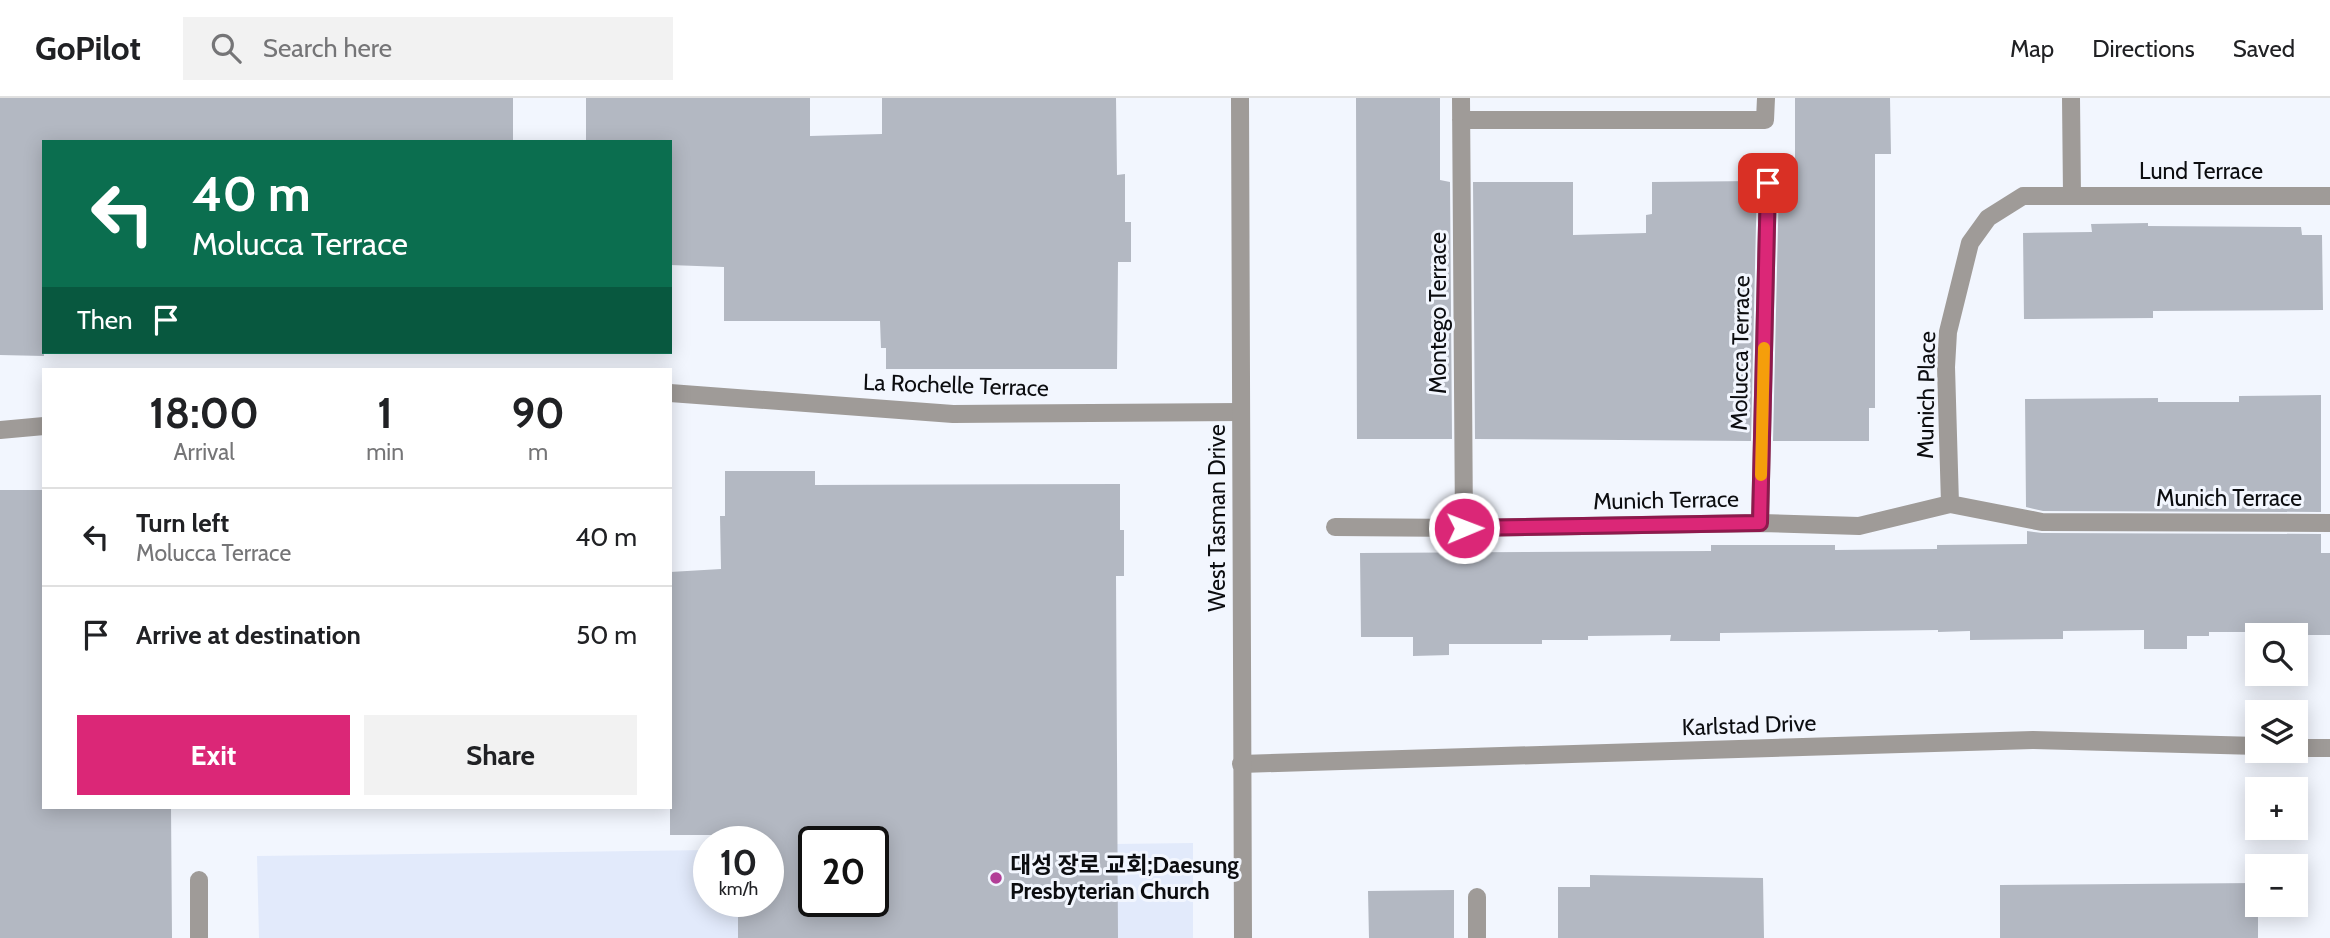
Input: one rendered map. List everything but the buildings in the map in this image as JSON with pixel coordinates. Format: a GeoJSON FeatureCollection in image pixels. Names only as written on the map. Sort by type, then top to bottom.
{"type":"FeatureCollection","features":[{"type":"Feature","properties":{"kind":"street","name":"West Tasman Drive"},"geometry":{"type":"LineString","coordinates":[[1240,98],[1243,938]]}},
{"type":"Feature","properties":{"kind":"street","name":"Montego Terrace"},"geometry":{"type":"LineString","coordinates":[[1461,98],[1464,528]]}},
{"type":"Feature","properties":{"kind":"street"},"geometry":{"type":"LineString","coordinates":[[1461,120],[1765,120],[1766,98]]}},
{"type":"Feature","properties":{"kind":"street"},"geometry":{"type":"LineString","coordinates":[[2071,98],[2072,196]]}},
{"type":"Feature","properties":{"kind":"street","name":"Molucca Terrace"},"geometry":{"type":"LineString","coordinates":[[1760,523],[1768,183]]}},
{"type":"Feature","properties":{"kind":"street","name":"Munich Place"},"geometry":{"type":"LineString","coordinates":[[1950,504],[1946,367],[1948,332],[1970,243],[1988,218],[2023,196],[2072,196]]}},
{"type":"Feature","properties":{"kind":"street","name":"Lund Terrace"},"geometry":{"type":"LineString","coordinates":[[2072,196],[2330,196]]}},
{"type":"Feature","properties":{"kind":"street","name":"La Rochelle Terrace"},"geometry":{"type":"LineString","coordinates":[[672,393],[953,414],[1241,412]]}},
{"type":"Feature","properties":{"kind":"street"},"geometry":{"type":"LineString","coordinates":[[0,430],[42,426]]}},
{"type":"Feature","properties":{"kind":"street","name":"Munich Terrace"},"geometry":{"type":"LineString","coordinates":[[1335,527],[1464,528],[1760,523],[1859,526],[1950,504],[2042,522],[2330,523]]}},
{"type":"Feature","properties":{"kind":"street","name":"Karlstad Drive"},"geometry":{"type":"LineString","coordinates":[[1241,764],[2033,740],[2245,747]]}},
{"type":"Feature","properties":{"kind":"street"},"geometry":{"type":"LineString","coordinates":[[2308,747],[2330,748]]}},
{"type":"Feature","properties":{"kind":"street"},"geometry":{"type":"LineString","coordinates":[[199,880],[199,938]]}},
{"type":"Feature","properties":{"kind":"street"},"geometry":{"type":"LineString","coordinates":[[1477,897],[1478,938]]}},
{"type":"Feature","properties":{"kind":"shaded area"},"geometry":{"type":"Polygon","coordinates":[[[1193,843],[1193,938],[259,938],[257,856],[693,850],[693,917],[784,917],[784,901],[798,901],[798,917],[889,917],[889,847],[1193,843]]]}},
{"type":"Feature","properties":{"kind":"slow traffic"},"geometry":{"type":"LineString","coordinates":[[1761,475],[1764,348]]}},
{"type":"Feature","properties":{"kind":"place","name":"대성 장로 교회;Daesung Presbyterian Church"},"geometry":{"type":"Point","coordinates":[996,878]}},
{"type":"Feature","properties":{"kind":"route"},"geometry":{"type":"LineString","coordinates":[[1464,528],[1760,523],[1768,183]]}}]}
